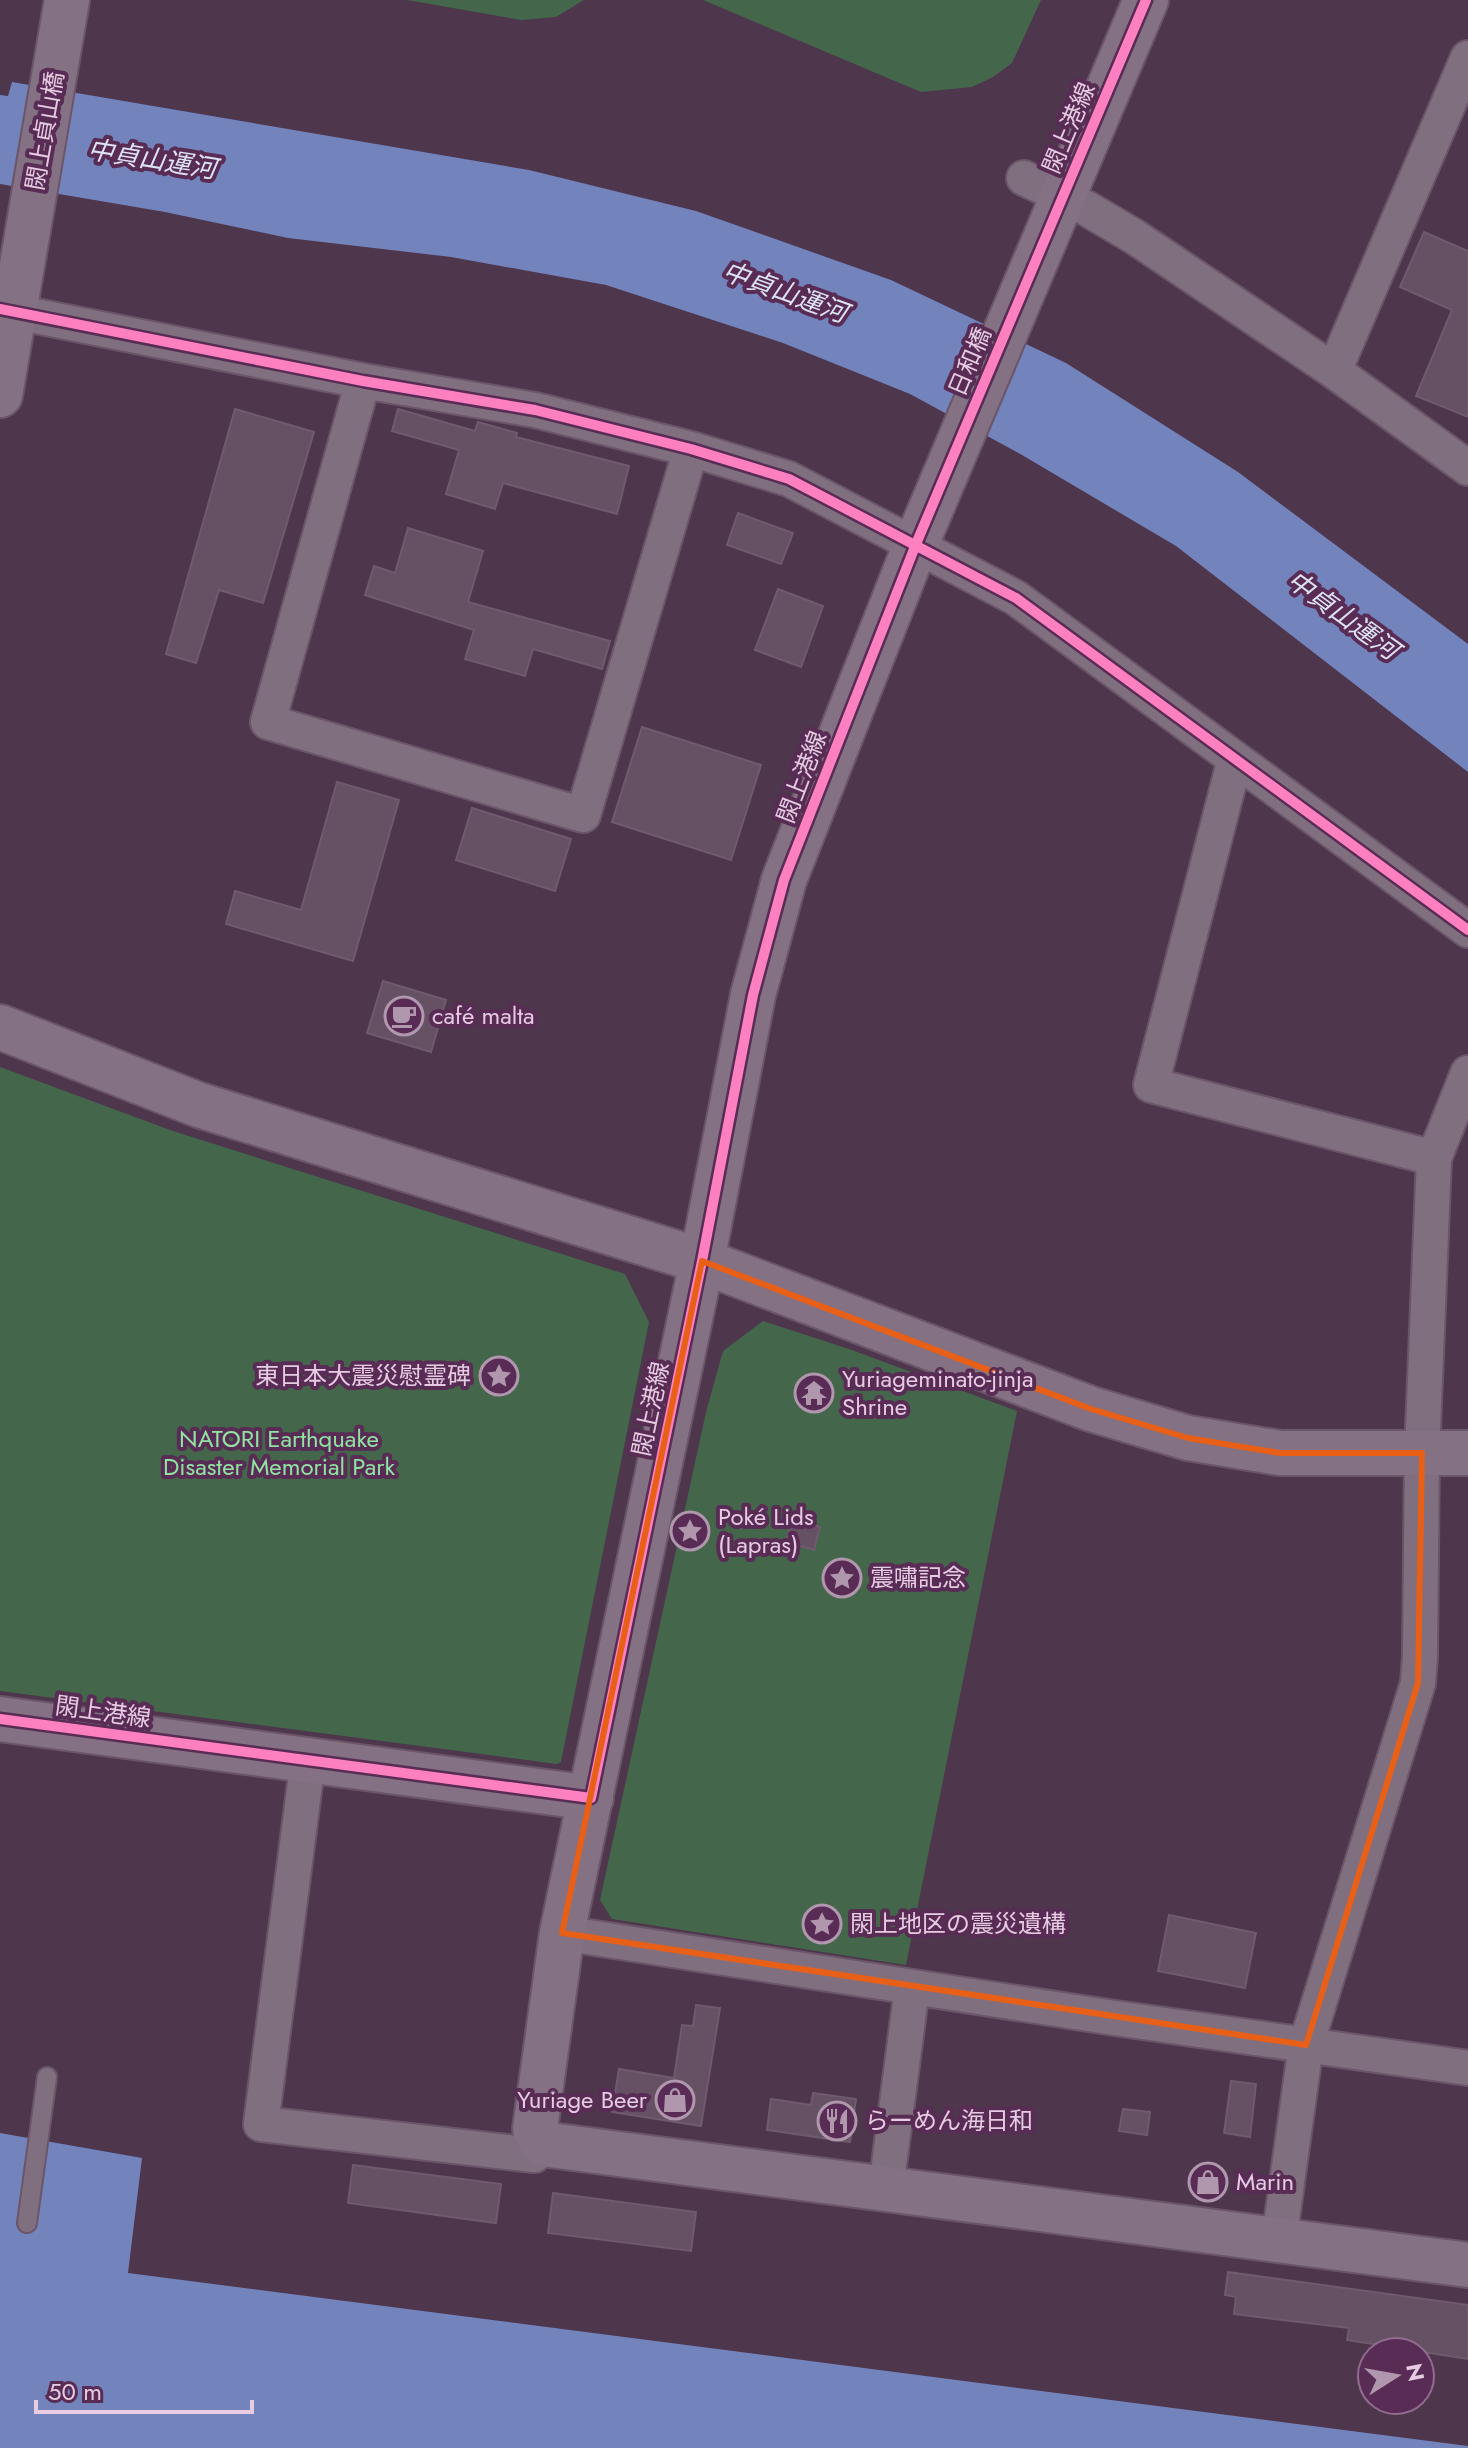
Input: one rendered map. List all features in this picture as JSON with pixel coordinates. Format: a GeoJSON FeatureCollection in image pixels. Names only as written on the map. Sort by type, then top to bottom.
{"type":"FeatureCollection","features":[{"type":"Feature","properties":{"kind":"street","name":"閖上港線"},"geometry":{"type":"LineString","coordinates":[[1028,273],[1042,188],[1146,0]]}},
{"type":"Feature","properties":{"kind":"street","name":"閖上貞山橋"},"geometry":{"type":"LineString","coordinates":[[0,395],[7,310],[26,236],[65,13]]}},
{"type":"Feature","properties":{"kind":"street"},"geometry":{"type":"LineString","coordinates":[[1334,371],[1468,58]]}},
{"type":"Feature","properties":{"kind":"street"},"geometry":{"type":"LineString","coordinates":[[1042,188],[1086,208],[1135,237],[1334,371],[1468,468]]}},
{"type":"Feature","properties":{"kind":"street","name":"日和橋"},"geometry":{"type":"LineString","coordinates":[[948,467],[1028,273]]}},
{"type":"Feature","properties":{"kind":"street"},"geometry":{"type":"LineString","coordinates":[[7,310],[363,381],[535,410],[691,449],[789,479],[1016,598],[1468,930]]}},
{"type":"Feature","properties":{"kind":"street"},"geometry":{"type":"LineString","coordinates":[[363,381],[268,722],[583,815],[691,449]]}},
{"type":"Feature","properties":{"kind":"street","name":"閖上港線"},"geometry":{"type":"LineString","coordinates":[[0,1719],[591,1798],[702,1261],[753,995],[784,880],[948,467]]}},
{"type":"Feature","properties":{"kind":"street"},"geometry":{"type":"LineString","coordinates":[[1235,759],[1151,1085],[1434,1158]]}},
{"type":"Feature","properties":{"kind":"street"},"geometry":{"type":"LineString","coordinates":[[0,1027],[199,1105],[702,1261],[1091,1409],[1188,1438],[1280,1453],[1468,1453]]}},
{"type":"Feature","properties":{"kind":"street"},"geometry":{"type":"LineString","coordinates":[[1279,2240],[1306,2045],[1418,1683],[1422,1453],[1434,1158],[1468,1073]]}},
{"type":"Feature","properties":{"kind":"street"},"geometry":{"type":"LineString","coordinates":[[308,1760],[261,2124],[534,2155],[543,2143]]}},
{"type":"Feature","properties":{"kind":"street"},"geometry":{"type":"LineString","coordinates":[[543,2143],[535,2129],[562,1933],[591,1798]]}},
{"type":"Feature","properties":{"kind":"street"},"geometry":{"type":"LineString","coordinates":[[562,1933],[912,1988],[1468,2068]]}},
{"type":"Feature","properties":{"kind":"street"},"geometry":{"type":"LineString","coordinates":[[886,2188],[912,1988]]}},
{"type":"Feature","properties":{"kind":"street"},"geometry":{"type":"LineString","coordinates":[[543,2143],[1468,2265]]}},
{"type":"Feature","properties":{"kind":"lane"},"geometry":{"type":"LineString","coordinates":[[27,2223],[47,2077]]}},
{"type":"Feature","properties":{"kind":"highlighted area"},"geometry":{"type":"Polygon","coordinates":[[[702,1261],[1091,1409],[1188,1438],[1280,1453],[1422,1453],[1418,1683],[1306,2045],[562,1933],[702,1261]]]}},
{"type":"Feature","properties":{"kind":"green space"},"geometry":{"type":"Polygon","coordinates":[[[407,0],[584,0],[556,17],[521,20],[407,0]]]}},
{"type":"Feature","properties":{"kind":"green space"},"geometry":{"type":"Polygon","coordinates":[[[703,0],[1041,0],[1012,63],[972,87],[921,92],[703,0]]]}},
{"type":"Feature","properties":{"kind":"green space","name":"NATORI Earthquake Disaster Memorial Park"},"geometry":{"type":"Polygon","coordinates":[[[0,1067],[173,1131],[625,1274],[649,1322],[561,1762],[557,1764],[0,1691],[0,1067]]]}},
{"type":"Feature","properties":{"kind":"green space"},"geometry":{"type":"Polygon","coordinates":[[[763,1321],[1017,1411],[906,1965],[612,1919],[600,1900],[706,1412],[723,1351],[763,1321]]]}},
{"type":"Feature","properties":{"kind":"water","name":"中貞山運河"},"geometry":{"type":"Polygon","coordinates":[[[12,82],[529,170],[696,211],[891,280],[1066,363],[1238,472],[1468,644],[1468,772],[1176,546],[1022,455],[910,394],[783,343],[606,285],[451,257],[288,238],[165,212],[0,184],[0,95],[8,96],[12,82]]]}},
{"type":"Feature","properties":{"kind":"water"},"geometry":{"type":"Polygon","coordinates":[[[0,2133],[142,2158],[128,2273],[1468,2448],[0,2448],[0,2133]]]}},
{"type":"Feature","properties":{"kind":"building"},"geometry":{"type":"Polygon","coordinates":[[[1424,232],[1468,251],[1468,417],[1416,396],[1452,310],[1400,287],[1424,232]]]}},
{"type":"Feature","properties":{"kind":"building"},"geometry":{"type":"Polygon","coordinates":[[[235,409],[314,432],[263,603],[219,590],[196,663],[166,654],[235,409]]]}},
{"type":"Feature","properties":{"kind":"building"},"geometry":{"type":"Polygon","coordinates":[[[398,409],[475,431],[478,422],[517,433],[516,437],[629,466],[617,514],[503,483],[495,509],[446,494],[459,450],[392,431],[398,409]]]}},
{"type":"Feature","properties":{"kind":"building"},"geometry":{"type":"Polygon","coordinates":[[[738,513],[793,533],[781,564],[727,545],[738,513]]]}},
{"type":"Feature","properties":{"kind":"building"},"geometry":{"type":"Polygon","coordinates":[[[408,528],[483,551],[468,602],[610,641],[602,669],[533,649],[525,676],[465,659],[474,630],[365,595],[374,566],[395,573],[408,528]]]}},
{"type":"Feature","properties":{"kind":"building"},"geometry":{"type":"Polygon","coordinates":[[[778,589],[823,606],[801,667],[755,650],[778,589]]]}},
{"type":"Feature","properties":{"kind":"building"},"geometry":{"type":"Polygon","coordinates":[[[642,727],[761,765],[731,860],[612,822],[642,727]]]}},
{"type":"Feature","properties":{"kind":"building"},"geometry":{"type":"Polygon","coordinates":[[[337,782],[399,800],[353,961],[226,924],[235,891],[301,910],[337,782]]]}},
{"type":"Feature","properties":{"kind":"building"},"geometry":{"type":"Polygon","coordinates":[[[472,808],[571,839],[555,891],[456,860],[472,808]]]}},
{"type":"Feature","properties":{"kind":"building"},"geometry":{"type":"Polygon","coordinates":[[[383,981],[446,1000],[431,1052],[367,1033],[383,981]]]}},
{"type":"Feature","properties":{"kind":"building"},"geometry":{"type":"Polygon","coordinates":[[[792,1519],[820,1527],[814,1550],[786,1542],[792,1519]]]}},
{"type":"Feature","properties":{"kind":"building"},"geometry":{"type":"Polygon","coordinates":[[[1169,1915],[1256,1933],[1245,1988],[1158,1971],[1169,1915]]]}},
{"type":"Feature","properties":{"kind":"building"},"geometry":{"type":"Polygon","coordinates":[[[696,2005],[720,2008],[701,2126],[612,2112],[619,2069],[674,2078],[682,2025],[693,2026],[696,2005]]]}},
{"type":"Feature","properties":{"kind":"building"},"geometry":{"type":"Polygon","coordinates":[[[1231,2081],[1256,2084],[1250,2137],[1224,2133],[1231,2081]]]}},
{"type":"Feature","properties":{"kind":"building"},"geometry":{"type":"Polygon","coordinates":[[[813,2093],[856,2099],[850,2142],[767,2130],[771,2099],[811,2105],[813,2093]]]}},
{"type":"Feature","properties":{"kind":"building"},"geometry":{"type":"Polygon","coordinates":[[[1123,2109],[1150,2112],[1147,2135],[1119,2131],[1123,2109]]]}},
{"type":"Feature","properties":{"kind":"building"},"geometry":{"type":"Polygon","coordinates":[[[353,2165],[501,2184],[496,2223],[348,2203],[353,2165]]]}},
{"type":"Feature","properties":{"kind":"building"},"geometry":{"type":"Polygon","coordinates":[[[553,2193],[696,2212],[691,2251],[548,2233],[553,2193]]]}},
{"type":"Feature","properties":{"kind":"building"},"geometry":{"type":"Polygon","coordinates":[[[1228,2272],[1468,2305],[1468,2359],[1436,2354],[1436,2336],[1356,2336],[1356,2341],[1347,2340],[1349,2328],[1234,2314],[1236,2297],[1225,2295],[1228,2272]]]}},
{"type":"Feature","properties":{"kind":"cycle path"},"geometry":{"type":"LineString","coordinates":[[0,1719],[591,1798],[702,1261],[753,995],[784,880],[916,544],[1146,0]]}},
{"type":"Feature","properties":{"kind":"cycle path"},"geometry":{"type":"LineString","coordinates":[[0,309],[363,381],[535,410],[691,449],[789,479],[1016,598],[1468,930]]}},
{"type":"Feature","properties":{"kind":"place","name":"café malta"},"geometry":{"type":"Point","coordinates":[404,1016]}},
{"type":"Feature","properties":{"kind":"place","name":"東日本大震災慰霊碑"},"geometry":{"type":"Point","coordinates":[499,1376]}},
{"type":"Feature","properties":{"kind":"place","name":"Yuriageminato-jinja Shrine"},"geometry":{"type":"Point","coordinates":[814,1393]}},
{"type":"Feature","properties":{"kind":"place","name":"Poké Lids (Lapras)"},"geometry":{"type":"Point","coordinates":[690,1531]}},
{"type":"Feature","properties":{"kind":"place","name":"震嘯記念"},"geometry":{"type":"Point","coordinates":[842,1578]}},
{"type":"Feature","properties":{"kind":"place","name":"閖上地区の震災遺構"},"geometry":{"type":"Point","coordinates":[822,1924]}},
{"type":"Feature","properties":{"kind":"place","name":"Yuriage Beer"},"geometry":{"type":"Point","coordinates":[675,2100]}},
{"type":"Feature","properties":{"kind":"place","name":"らーめん海日和"},"geometry":{"type":"Point","coordinates":[837,2121]}},
{"type":"Feature","properties":{"kind":"place","name":"Marin"},"geometry":{"type":"Point","coordinates":[1208,2182]}}]}
